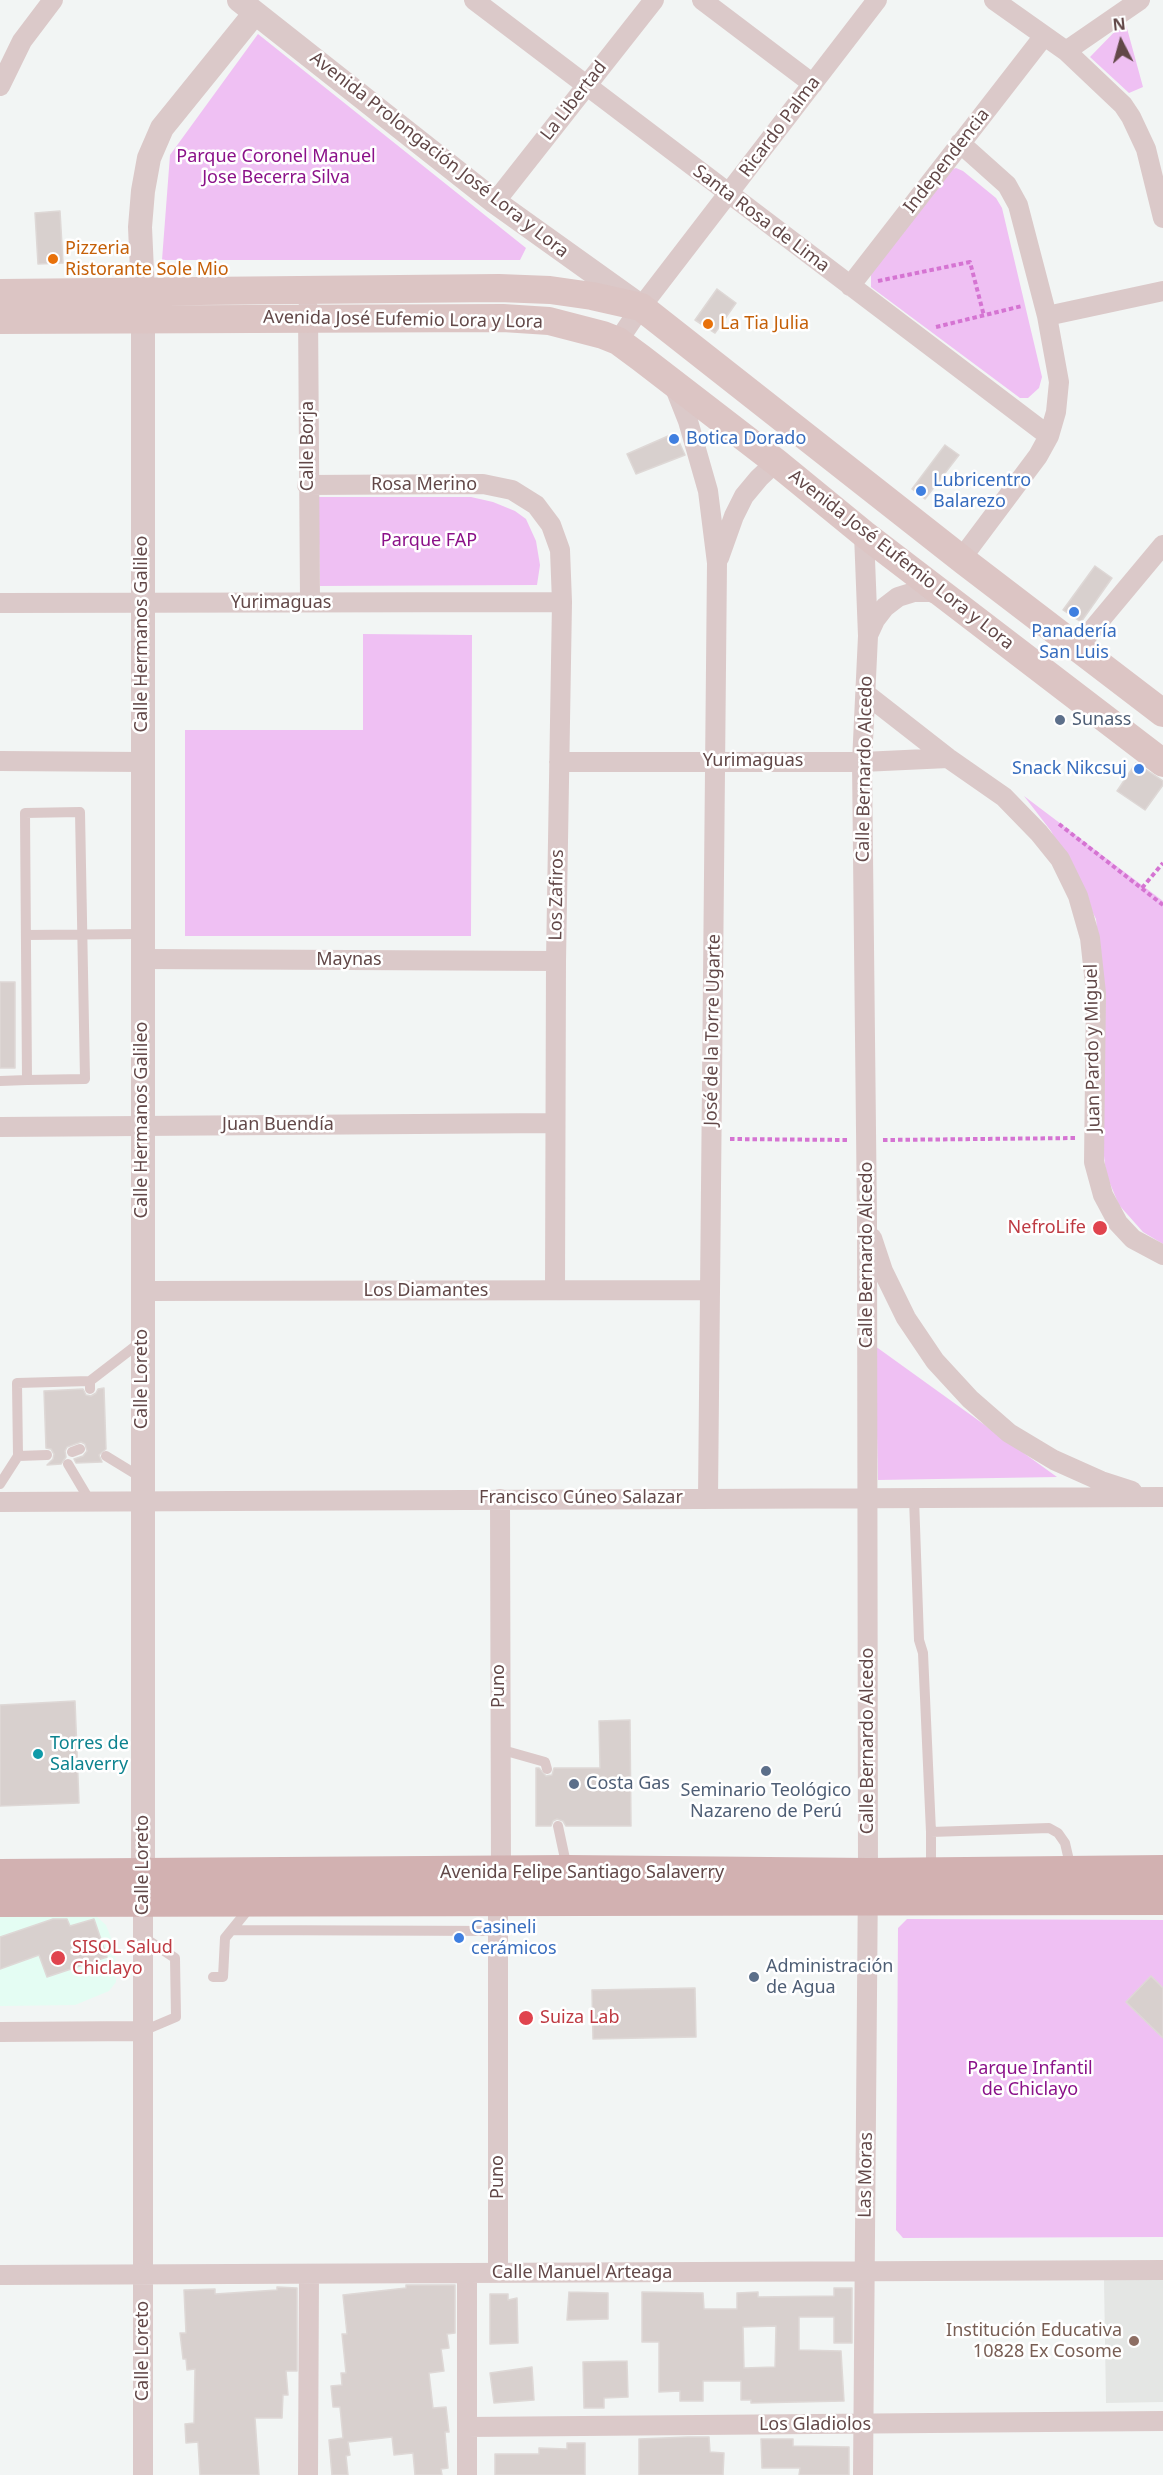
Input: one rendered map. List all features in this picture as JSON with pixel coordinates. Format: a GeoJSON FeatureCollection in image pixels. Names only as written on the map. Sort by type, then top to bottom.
{"type":"FeatureCollection","features":[{"type":"Feature","properties":{"kind":"main road","name":"Avenida José Eufemio Lora y Lora"},"geometry":{"type":"LineString","coordinates":[[0,320],[308,290],[499,288],[550,290],[592,296],[641,307],[961,559],[1163,713]]}},
{"type":"Feature","properties":{"kind":"main road","name":"Avenida José Eufemio Lora y Lora"},"geometry":{"type":"LineString","coordinates":[[0,293],[308,318],[503,318],[549,321],[584,329],[618,341],[776,462],[864,534],[1163,763]]}},
{"type":"Feature","properties":{"kind":"main road","name":"Avenida Felipe Santiago Salaverry"},"geometry":{"type":"LineString","coordinates":[[0,1875],[143,1887],[344,1915],[450,1915],[499,1902],[568,1871],[868,1888],[1163,1899]]}},
{"type":"Feature","properties":{"kind":"main road","name":"Avenida Felipe Santiago Salaverry"},"geometry":{"type":"LineString","coordinates":[[0,1901],[143,1887],[499,1902],[868,1888],[931,1874],[1163,1871]]}},
{"type":"Feature","properties":{"kind":"street"},"geometry":{"type":"LineString","coordinates":[[0,86],[22,41],[53,0]]}},
{"type":"Feature","properties":{"kind":"street","name":"Santa Rosa de Lima"},"geometry":{"type":"LineString","coordinates":[[474,0],[1049,436]]}},
{"type":"Feature","properties":{"kind":"street","name":"La Libertad"},"geometry":{"type":"LineString","coordinates":[[495,202],[654,0]]}},
{"type":"Feature","properties":{"kind":"street"},"geometry":{"type":"LineString","coordinates":[[702,0],[813,84]]}},
{"type":"Feature","properties":{"kind":"street","name":"Ricardo Palma"},"geometry":{"type":"LineString","coordinates":[[618,341],[641,307],[877,0]]}},
{"type":"Feature","properties":{"kind":"street"},"geometry":{"type":"LineString","coordinates":[[994,0],[1066,51],[1123,105],[1146,149],[1161,206]]}},
{"type":"Feature","properties":{"kind":"street"},"geometry":{"type":"LineString","coordinates":[[1066,51],[1140,0]]}},
{"type":"Feature","properties":{"kind":"street","name":"Avenida Prolongación José Lora y Lora"},"geometry":{"type":"LineString","coordinates":[[247,6],[495,202],[641,307]]}},
{"type":"Feature","properties":{"kind":"street","name":"Calle Hermanos Galileo"},"geometry":{"type":"LineString","coordinates":[[142,1291],[143,306],[140,227],[149,158],[162,128],[247,6]]}},
{"type":"Feature","properties":{"kind":"street","name":"Independencia"},"geometry":{"type":"LineString","coordinates":[[850,286],[1044,36]]}},
{"type":"Feature","properties":{"kind":"street"},"geometry":{"type":"LineString","coordinates":[[960,144],[1007,185],[1018,205],[1047,316],[1059,382],[1056,412],[1049,436],[1038,456],[961,559]]}},
{"type":"Feature","properties":{"kind":"street","name":"Calle Borja"},"geometry":{"type":"LineString","coordinates":[[308,290],[309,602]]}},
{"type":"Feature","properties":{"kind":"street"},"geometry":{"type":"LineString","coordinates":[[1047,316],[1163,291]]}},
{"type":"Feature","properties":{"kind":"street","name":"José de la Torre Ugarte"},"geometry":{"type":"LineString","coordinates":[[673,383],[708,491],[717,563],[708,1498]]}},
{"type":"Feature","properties":{"kind":"street","name":"José de la Torre Ugarte"},"geometry":{"type":"LineString","coordinates":[[717,563],[744,496],[776,462]]}},
{"type":"Feature","properties":{"kind":"street","name":"Rosa Merino"},"geometry":{"type":"LineString","coordinates":[[307,485],[483,484],[512,490],[536,505]]}},
{"type":"Feature","properties":{"kind":"street","name":"Los Zafiros"},"geometry":{"type":"LineString","coordinates":[[536,505],[551,525],[560,550],[562,602],[556,961],[555,1290]]}},
{"type":"Feature","properties":{"kind":"street","name":"Calle Bernardo Alcedo"},"geometry":{"type":"LineString","coordinates":[[864,534],[868,636],[862,762],[867,1222],[868,1888]]}},
{"type":"Feature","properties":{"kind":"street"},"geometry":{"type":"LineString","coordinates":[[1077,648],[1163,545]]}},
{"type":"Feature","properties":{"kind":"street","name":"Calle Bernardo Alcedo"},"geometry":{"type":"LineString","coordinates":[[868,636],[875,620],[885,607],[898,597],[914,592],[930,592],[946,597]]}},
{"type":"Feature","properties":{"kind":"street","name":"Yurimaguas"},"geometry":{"type":"LineString","coordinates":[[0,603],[562,602]]}},
{"type":"Feature","properties":{"kind":"street","name":"Juan Pardo y Miguel"},"geometry":{"type":"LineString","coordinates":[[866,693],[948,758],[1004,797],[1039,833],[1060,859],[1078,896],[1090,938],[1096,993],[1094,1162],[1103,1194],[1118,1223],[1133,1239],[1163,1255]]}},
{"type":"Feature","properties":{"kind":"street","name":"Yurimaguas"},"geometry":{"type":"LineString","coordinates":[[559,762],[862,762],[948,758]]}},
{"type":"Feature","properties":{"kind":"street"},"geometry":{"type":"LineString","coordinates":[[0,761],[142,762]]}},
{"type":"Feature","properties":{"kind":"street","name":"Maynas"},"geometry":{"type":"LineString","coordinates":[[142,959],[556,961]]}},
{"type":"Feature","properties":{"kind":"street","name":"Juan Buendía"},"geometry":{"type":"LineString","coordinates":[[0,1127],[555,1123]]}},
{"type":"Feature","properties":{"kind":"street"},"geometry":{"type":"LineString","coordinates":[[867,1222],[883,1271],[906,1318],[935,1361],[970,1399],[1010,1432],[1054,1460],[1101,1481],[1157,1497]]}},
{"type":"Feature","properties":{"kind":"street","name":"Los Diamantes"},"geometry":{"type":"LineString","coordinates":[[142,1291],[710,1290]]}},
{"type":"Feature","properties":{"kind":"street","name":"Calle Loreto"},"geometry":{"type":"LineString","coordinates":[[142,1291],[143,2475]]}},
{"type":"Feature","properties":{"kind":"street","name":"Francisco Cúneo Salazar"},"geometry":{"type":"LineString","coordinates":[[0,1502],[90,1501],[143,1489],[500,1499],[1157,1497]]}},
{"type":"Feature","properties":{"kind":"street","name":"Puno"},"geometry":{"type":"LineString","coordinates":[[498,2273],[500,1499]]}},
{"type":"Feature","properties":{"kind":"street","name":"Las Moras"},"geometry":{"type":"LineString","coordinates":[[863,2475],[868,1888]]}},
{"type":"Feature","properties":{"kind":"street"},"geometry":{"type":"LineString","coordinates":[[0,2032],[143,2031]]}},
{"type":"Feature","properties":{"kind":"street","name":"Calle Manuel Arteaga"},"geometry":{"type":"LineString","coordinates":[[0,2275],[1163,2270]]}},
{"type":"Feature","properties":{"kind":"street"},"geometry":{"type":"LineString","coordinates":[[467,2273],[467,2475]]}},
{"type":"Feature","properties":{"kind":"street"},"geometry":{"type":"LineString","coordinates":[[308,2475],[309,2274]]}},
{"type":"Feature","properties":{"kind":"street","name":"Los Gladiolos"},"geometry":{"type":"LineString","coordinates":[[467,2427],[1163,2421]]}},
{"type":"Feature","properties":{"kind":"lane"},"geometry":{"type":"LineString","coordinates":[[0,1081],[85,1079],[80,812],[26,813],[27,1080]]}},
{"type":"Feature","properties":{"kind":"lane"},"geometry":{"type":"LineString","coordinates":[[26,935],[142,934]]}},
{"type":"Feature","properties":{"kind":"lane"},"geometry":{"type":"LineString","coordinates":[[0,1484],[18,1456],[17,1383],[90,1385],[142,1341]]}},
{"type":"Feature","properties":{"kind":"lane"},"geometry":{"type":"LineString","coordinates":[[18,1456],[47,1455]]}},
{"type":"Feature","properties":{"kind":"lane"},"geometry":{"type":"LineString","coordinates":[[106,1456],[143,1489]]}},
{"type":"Feature","properties":{"kind":"lane"},"geometry":{"type":"LineString","coordinates":[[68,1464],[90,1501]]}},
{"type":"Feature","properties":{"kind":"lane"},"geometry":{"type":"LineString","coordinates":[[914,1498],[919,1640],[923,1653],[931,1874]]}},
{"type":"Feature","properties":{"kind":"lane"},"geometry":{"type":"LineString","coordinates":[[499,1749],[545,1762],[547,1769]]}},
{"type":"Feature","properties":{"kind":"lane"},"geometry":{"type":"LineString","coordinates":[[558,1826],[568,1871]]}},
{"type":"Feature","properties":{"kind":"lane"},"geometry":{"type":"LineString","coordinates":[[931,1832],[1049,1828],[1058,1833],[1065,1842],[1072,1872]]}},
{"type":"Feature","properties":{"kind":"lane"},"geometry":{"type":"LineString","coordinates":[[213,1977],[223,1977],[225,1938],[255,1901]]}},
{"type":"Feature","properties":{"kind":"lane"},"geometry":{"type":"LineString","coordinates":[[233,1930],[344,1915]]}},
{"type":"Feature","properties":{"kind":"lane"},"geometry":{"type":"LineString","coordinates":[[143,1937],[175,1958],[181,1978],[176,2017],[143,2031]]}},
{"type":"Feature","properties":{"kind":"path"},"geometry":{"type":"LineString","coordinates":[[878,281],[970,262],[984,316]]}},
{"type":"Feature","properties":{"kind":"path"},"geometry":{"type":"LineString","coordinates":[[932,328],[1022,306]]}},
{"type":"Feature","properties":{"kind":"path"},"geometry":{"type":"LineString","coordinates":[[1142,888],[1163,863]]}},
{"type":"Feature","properties":{"kind":"path"},"geometry":{"type":"LineString","coordinates":[[712,1139],[1094,1138]]}},
{"type":"Feature","properties":{"kind":"shaded area","name":"SISOL Salud Chiclayo"},"geometry":{"type":"Polygon","coordinates":[[[0,1913],[96,1916],[106,1925],[115,1948],[116,1982],[109,1991],[75,2005],[0,2006],[0,1913]]]}},
{"type":"Feature","properties":{"kind":"shaded area","name":"Institución Educativa 10828 Ex Cosome"},"geometry":{"type":"Polygon","coordinates":[[[1163,2279],[1163,2402],[1106,2403],[1104,2280],[1163,2279]]]}},
{"type":"Feature","properties":{"kind":"green space"},"geometry":{"type":"Polygon","coordinates":[[[1125,21],[1143,87],[1129,93],[1090,57],[1125,21]]]}},
{"type":"Feature","properties":{"kind":"green space","name":"Parque Coronel Manuel Jose Becerra Silva"},"geometry":{"type":"Polygon","coordinates":[[[258,34],[526,248],[520,260],[162,260],[170,155],[258,34]]]}},
{"type":"Feature","properties":{"kind":"green space"},"geometry":{"type":"Polygon","coordinates":[[[956,168],[996,198],[1002,208],[1042,377],[1039,388],[1028,398],[1020,398],[871,287],[871,271],[947,171],[956,168]]]}},
{"type":"Feature","properties":{"kind":"green space","name":"Parque FAP"},"geometry":{"type":"Polygon","coordinates":[[[318,497],[471,497],[493,502],[515,511],[526,519],[536,541],[540,565],[537,585],[320,586],[318,497]]]}},
{"type":"Feature","properties":{"kind":"green space"},"geometry":{"type":"Polygon","coordinates":[[[363,634],[472,635],[471,936],[185,936],[185,730],[363,730],[363,634]]]}},
{"type":"Feature","properties":{"kind":"green space"},"geometry":{"type":"Polygon","coordinates":[[[1024,796],[1163,901],[1163,1244],[1143,1232],[1119,1205],[1106,1174],[1103,1147],[1103,994],[1096,919],[1051,831],[1024,796]]]}},
{"type":"Feature","properties":{"kind":"green space"},"geometry":{"type":"Polygon","coordinates":[[[875,1346],[1057,1477],[878,1480],[875,1346]]]}},
{"type":"Feature","properties":{"kind":"green space","name":"Parque Infantil de Chiclayo"},"geometry":{"type":"Polygon","coordinates":[[[907,1919],[1163,1920],[1163,2237],[903,2238],[896,2230],[898,1928],[907,1919]]]}},
{"type":"Feature","properties":{"kind":"building"},"geometry":{"type":"Polygon","coordinates":[[[60,211],[63,263],[38,264],[35,213],[60,211]]]}},
{"type":"Feature","properties":{"kind":"building"},"geometry":{"type":"Polygon","coordinates":[[[717,289],[736,303],[715,333],[695,320],[717,289]]]}},
{"type":"Feature","properties":{"kind":"building"},"geometry":{"type":"Polygon","coordinates":[[[675,433],[685,455],[636,474],[627,454],[675,433]]]}},
{"type":"Feature","properties":{"kind":"building"},"geometry":{"type":"Polygon","coordinates":[[[945,445],[959,455],[925,499],[912,489],[945,445]]]}},
{"type":"Feature","properties":{"kind":"building"},"geometry":{"type":"Polygon","coordinates":[[[1095,566],[1112,578],[1081,622],[1063,610],[1095,566]]]}},
{"type":"Feature","properties":{"kind":"building"},"geometry":{"type":"Polygon","coordinates":[[[1136,763],[1163,781],[1163,785],[1145,810],[1117,791],[1136,763]]]}},
{"type":"Feature","properties":{"kind":"building"},"geometry":{"type":"Polygon","coordinates":[[[0,982],[15,982],[15,1068],[0,1068],[0,982]]]}},
{"type":"Feature","properties":{"kind":"building"},"geometry":{"type":"Polygon","coordinates":[[[104,1388],[106,1449],[99,1455],[102,1462],[76,1463],[74,1459],[83,1456],[87,1451],[85,1444],[81,1442],[67,1447],[66,1457],[61,1464],[47,1465],[53,1459],[54,1454],[51,1449],[46,1448],[44,1391],[83,1389],[86,1395],[91,1396],[98,1389],[104,1388]]]}},
{"type":"Feature","properties":{"kind":"building","name":"Torres de Salaverry"},"geometry":{"type":"Polygon","coordinates":[[[75,1701],[79,1803],[0,1806],[0,1705],[75,1701]]]}},
{"type":"Feature","properties":{"kind":"building"},"geometry":{"type":"Polygon","coordinates":[[[630,1720],[631,1826],[566,1826],[563,1821],[557,1819],[551,1826],[536,1826],[536,1768],[539,1768],[546,1776],[552,1775],[554,1768],[600,1768],[599,1721],[630,1720]]]}},
{"type":"Feature","properties":{"kind":"building"},"geometry":{"type":"Polygon","coordinates":[[[53,1919],[67,1919],[70,1926],[94,1919],[107,1957],[47,1977],[39,1955],[0,1969],[0,1937],[53,1919]]]}},
{"type":"Feature","properties":{"kind":"building"},"geometry":{"type":"Polygon","coordinates":[[[1151,1976],[1163,1988],[1163,2038],[1126,2002],[1151,1976]]]}},
{"type":"Feature","properties":{"kind":"building"},"geometry":{"type":"Polygon","coordinates":[[[695,1988],[696,2037],[593,2039],[592,1990],[695,1988]]]}},
{"type":"Feature","properties":{"kind":"building"},"geometry":{"type":"Polygon","coordinates":[[[406,2285],[455,2285],[455,2333],[447,2334],[449,2348],[441,2349],[444,2371],[429,2373],[433,2408],[446,2407],[449,2432],[445,2432],[448,2468],[441,2469],[442,2475],[415,2475],[413,2453],[394,2455],[392,2437],[348,2442],[350,2455],[346,2456],[348,2475],[332,2475],[329,2440],[343,2438],[340,2407],[333,2407],[331,2386],[342,2385],[341,2373],[346,2373],[342,2334],[347,2334],[343,2295],[406,2288],[406,2285]]]}},
{"type":"Feature","properties":{"kind":"building"},"geometry":{"type":"Polygon","coordinates":[[[277,2287],[297,2288],[297,2371],[286,2371],[288,2395],[283,2395],[282,2418],[255,2418],[259,2475],[200,2475],[198,2442],[186,2443],[185,2424],[194,2423],[195,2369],[187,2370],[186,2359],[183,2359],[180,2333],[186,2333],[184,2290],[215,2289],[215,2294],[277,2290],[277,2287]]]}},
{"type":"Feature","properties":{"kind":"building"},"geometry":{"type":"Polygon","coordinates":[[[834,2288],[852,2288],[852,2343],[834,2343],[834,2317],[799,2317],[799,2350],[841,2351],[844,2401],[751,2403],[751,2400],[741,2400],[741,2381],[703,2381],[703,2401],[680,2401],[680,2391],[659,2392],[659,2342],[642,2342],[642,2292],[703,2293],[704,2309],[737,2309],[737,2293],[758,2292],[758,2297],[834,2296],[834,2288]],[[776,2326],[743,2327],[744,2368],[775,2367],[776,2326]]]}},
{"type":"Feature","properties":{"kind":"building"},"geometry":{"type":"Polygon","coordinates":[[[569,2292],[608,2293],[608,2319],[567,2320],[569,2292]]]}},
{"type":"Feature","properties":{"kind":"building"},"geometry":{"type":"Polygon","coordinates":[[[490,2294],[508,2294],[508,2300],[517,2298],[518,2343],[490,2344],[490,2294]]]}},
{"type":"Feature","properties":{"kind":"building"},"geometry":{"type":"Polygon","coordinates":[[[627,2361],[628,2397],[604,2398],[604,2408],[584,2408],[583,2362],[627,2361]]]}},
{"type":"Feature","properties":{"kind":"building"},"geometry":{"type":"Polygon","coordinates":[[[532,2367],[534,2400],[494,2403],[490,2373],[532,2367]]]}},
{"type":"Feature","properties":{"kind":"building"},"geometry":{"type":"Polygon","coordinates":[[[709,2437],[710,2452],[724,2453],[723,2475],[639,2475],[639,2439],[709,2437]]]}},
{"type":"Feature","properties":{"kind":"building"},"geometry":{"type":"Polygon","coordinates":[[[761,2439],[793,2439],[793,2446],[849,2447],[849,2475],[799,2475],[800,2468],[762,2468],[761,2439]]]}},
{"type":"Feature","properties":{"kind":"building"},"geometry":{"type":"Polygon","coordinates":[[[567,2443],[585,2443],[585,2475],[495,2475],[495,2454],[539,2454],[539,2448],[567,2449],[567,2443]]]}},
{"type":"Feature","properties":{"kind":"place","name":"Pizzeria Ristorante Sole Mio"},"geometry":{"type":"Point","coordinates":[53,259]}},
{"type":"Feature","properties":{"kind":"place","name":"La Tia Julia"},"geometry":{"type":"Point","coordinates":[708,324]}},
{"type":"Feature","properties":{"kind":"place","name":"Botica Dorado"},"geometry":{"type":"Point","coordinates":[674,439]}},
{"type":"Feature","properties":{"kind":"place","name":"Lubricentro Balarezo"},"geometry":{"type":"Point","coordinates":[921,491]}},
{"type":"Feature","properties":{"kind":"place","name":"Panadería San Luis"},"geometry":{"type":"Point","coordinates":[1074,612]}},
{"type":"Feature","properties":{"kind":"place","name":"Sunass"},"geometry":{"type":"Point","coordinates":[1060,720]}},
{"type":"Feature","properties":{"kind":"place","name":"Snack Nikcsuj"},"geometry":{"type":"Point","coordinates":[1139,769]}},
{"type":"Feature","properties":{"kind":"place","name":"NefroLife"},"geometry":{"type":"Point","coordinates":[1100,1228]}},
{"type":"Feature","properties":{"kind":"place","name":"Torres de Salaverry"},"geometry":{"type":"Point","coordinates":[38,1754]}},
{"type":"Feature","properties":{"kind":"place","name":"Seminario Teológico Nazareno de Perú"},"geometry":{"type":"Point","coordinates":[766,1771]}},
{"type":"Feature","properties":{"kind":"place","name":"Costa Gas"},"geometry":{"type":"Point","coordinates":[574,1784]}},
{"type":"Feature","properties":{"kind":"place","name":"Casineli cerámicos"},"geometry":{"type":"Point","coordinates":[459,1938]}},
{"type":"Feature","properties":{"kind":"place","name":"SISOL Salud Chiclayo"},"geometry":{"type":"Point","coordinates":[58,1958]}},
{"type":"Feature","properties":{"kind":"place","name":"Administración de Agua"},"geometry":{"type":"Point","coordinates":[754,1977]}},
{"type":"Feature","properties":{"kind":"place","name":"Suiza Lab"},"geometry":{"type":"Point","coordinates":[526,2018]}},
{"type":"Feature","properties":{"kind":"place","name":"Institución Educativa 10828 Ex Cosome"},"geometry":{"type":"Point","coordinates":[1134,2341]}}]}
